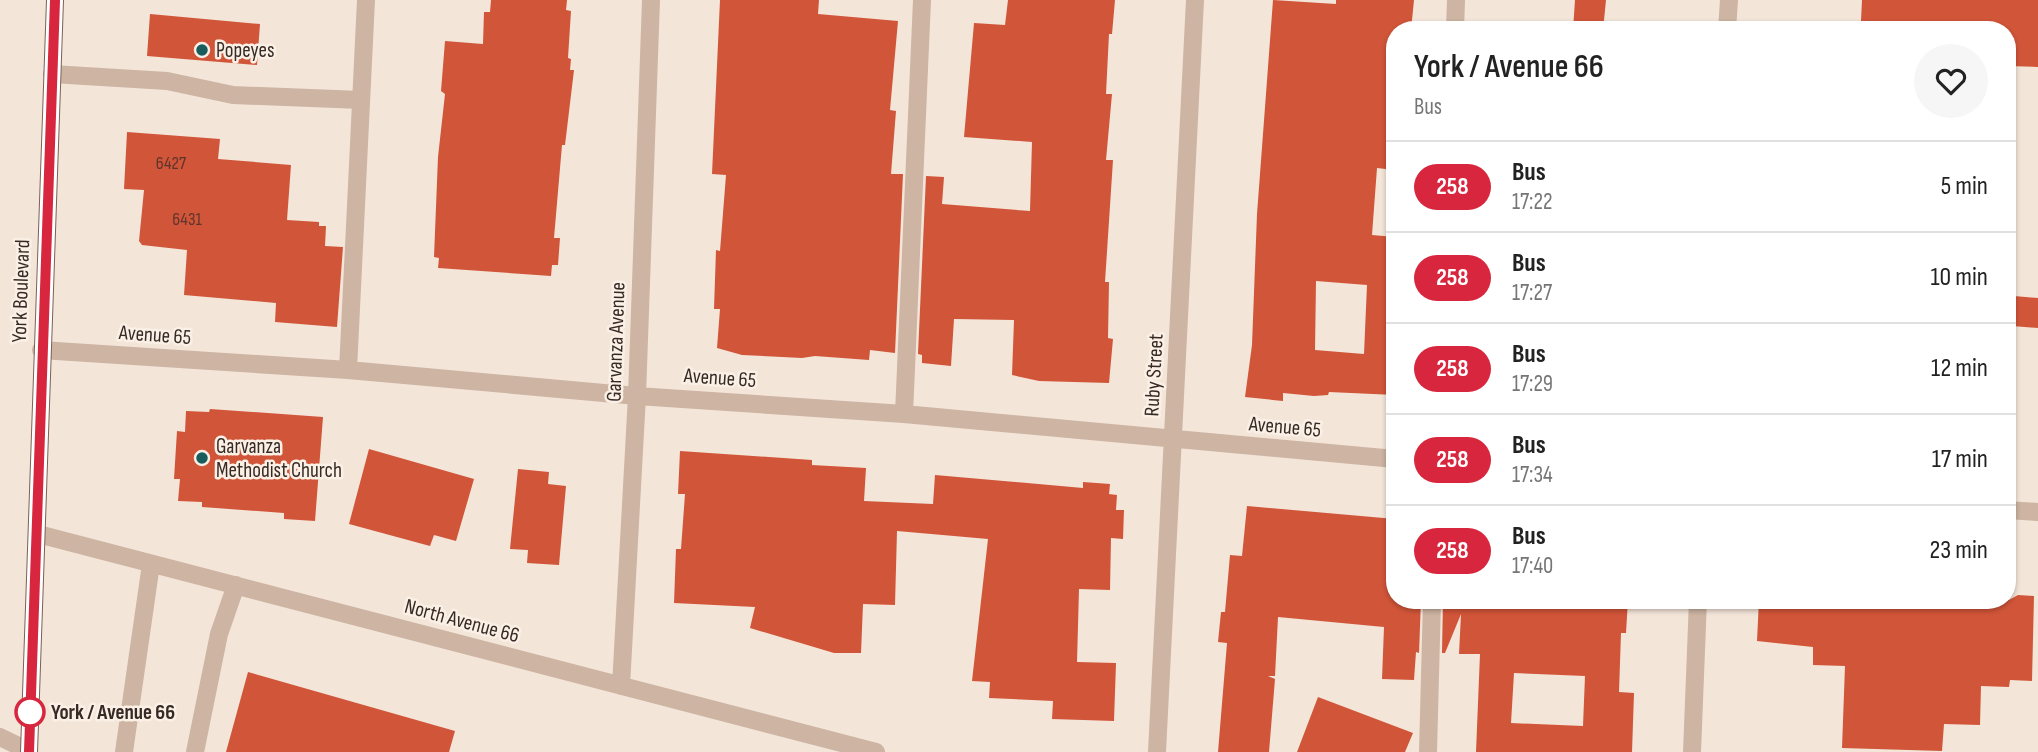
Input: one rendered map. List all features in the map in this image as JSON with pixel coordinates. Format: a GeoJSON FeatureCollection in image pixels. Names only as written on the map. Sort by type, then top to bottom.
{"type":"FeatureCollection","features":[{"type":"Feature","properties":{"kind":"main road","name":"York Boulevard"},"geometry":{"type":"LineString","coordinates":[[29,751],[55,0]]}},
{"type":"Feature","properties":{"kind":"street"},"geometry":{"type":"LineString","coordinates":[[348,370],[366,0]]}},
{"type":"Feature","properties":{"kind":"street","name":"Garvanza Avenue"},"geometry":{"type":"LineString","coordinates":[[621,686],[637,396],[651,0]]}},
{"type":"Feature","properties":{"kind":"street"},"geometry":{"type":"LineString","coordinates":[[904,414],[922,0]]}},
{"type":"Feature","properties":{"kind":"street","name":"Ruby Street"},"geometry":{"type":"LineString","coordinates":[[1157,752],[1195,0]]}},
{"type":"Feature","properties":{"kind":"street"},"geometry":{"type":"LineString","coordinates":[[1455,21],[1456,0]]}},
{"type":"Feature","properties":{"kind":"street"},"geometry":{"type":"LineString","coordinates":[[1728,21],[1729,0]]}},
{"type":"Feature","properties":{"kind":"street"},"geometry":{"type":"LineString","coordinates":[[52,74],[167,82],[233,94],[361,100]]}},
{"type":"Feature","properties":{"kind":"street","name":"Avenue 65"},"geometry":{"type":"LineString","coordinates":[[41,350],[348,370],[637,396],[904,414],[1386,458]]}},
{"type":"Feature","properties":{"kind":"street"},"geometry":{"type":"LineString","coordinates":[[2016,510],[2038,512]]}},
{"type":"Feature","properties":{"kind":"street","name":"North Avenue 66"},"geometry":{"type":"LineString","coordinates":[[38,534],[876,752]]}},
{"type":"Feature","properties":{"kind":"street"},"geometry":{"type":"LineString","coordinates":[[124,752],[142,611],[151,564]]}},
{"type":"Feature","properties":{"kind":"street"},"geometry":{"type":"LineString","coordinates":[[195,752],[219,634],[236,585]]}},
{"type":"Feature","properties":{"kind":"street"},"geometry":{"type":"LineString","coordinates":[[1428,752],[1432,609]]}},
{"type":"Feature","properties":{"kind":"street"},"geometry":{"type":"LineString","coordinates":[[1692,752],[1698,609]]}},
{"type":"Feature","properties":{"kind":"street"},"geometry":{"type":"LineString","coordinates":[[0,737],[29,751]]}},
{"type":"Feature","properties":{"kind":"building"},"geometry":{"type":"Polygon","coordinates":[[[491,0],[567,0],[566,10],[571,11],[568,58],[571,59],[570,70],[574,70],[565,145],[562,145],[554,238],[560,238],[558,265],[552,265],[551,276],[438,268],[439,258],[434,257],[438,157],[445,94],[441,91],[445,41],[483,44],[484,12],[490,12],[491,0]]]}},
{"type":"Feature","properties":{"kind":"building"},"geometry":{"type":"Polygon","coordinates":[[[720,0],[819,0],[818,14],[898,21],[890,110],[896,111],[891,174],[903,174],[895,353],[870,350],[869,360],[742,355],[717,348],[720,309],[714,309],[716,250],[720,251],[726,175],[712,174],[720,0]]]}},
{"type":"Feature","properties":{"kind":"building"},"geometry":{"type":"Polygon","coordinates":[[[1008,0],[1115,0],[1112,34],[1109,34],[1106,94],[1112,94],[1106,160],[1113,160],[1105,282],[1109,282],[1108,338],[1113,339],[1109,383],[1039,381],[1012,375],[1014,320],[954,319],[951,366],[922,363],[922,355],[918,354],[926,176],[944,177],[942,204],[1030,211],[1032,142],[964,137],[974,23],[1005,25],[1008,0]]]}},
{"type":"Feature","properties":{"kind":"building"},"geometry":{"type":"Polygon","coordinates":[[[1273,0],[1336,4],[1336,0],[1414,0],[1412,21],[1386,21],[1386,169],[1377,168],[1372,235],[1386,236],[1386,395],[1329,392],[1328,395],[1314,396],[1283,393],[1283,401],[1245,397],[1252,345],[1257,214],[1273,0]],[[1316,281],[1315,350],[1364,354],[1367,285],[1316,281]]]}},
{"type":"Feature","properties":{"kind":"building"},"geometry":{"type":"Polygon","coordinates":[[[1575,0],[1606,0],[1604,21],[1574,21],[1575,0]]]}},
{"type":"Feature","properties":{"kind":"building"},"geometry":{"type":"Polygon","coordinates":[[[1862,0],[2038,0],[2038,67],[2016,66],[2016,21],[1861,21],[1862,0]]]}},
{"type":"Feature","properties":{"kind":"building"},"geometry":{"type":"Polygon","coordinates":[[[150,14],[260,24],[257,65],[147,56],[150,14]]]}},
{"type":"Feature","properties":{"kind":"building"},"geometry":{"type":"Polygon","coordinates":[[[127,132],[220,139],[218,159],[291,165],[287,220],[319,222],[319,226],[326,226],[325,246],[343,247],[337,327],[275,322],[276,303],[184,295],[187,250],[142,245],[139,241],[144,190],[124,189],[127,132]]]}},
{"type":"Feature","properties":{"kind":"building"},"geometry":{"type":"Polygon","coordinates":[[[2016,296],[2038,298],[2038,328],[2016,326],[2016,296]]]}},
{"type":"Feature","properties":{"kind":"building"},"geometry":{"type":"Polygon","coordinates":[[[210,409],[323,417],[315,521],[284,519],[284,513],[202,507],[202,502],[178,501],[180,479],[174,479],[177,431],[185,432],[186,411],[209,412],[210,409]]]}},
{"type":"Feature","properties":{"kind":"building"},"geometry":{"type":"Polygon","coordinates":[[[369,449],[474,479],[456,541],[434,535],[430,546],[349,524],[369,449]]]}},
{"type":"Feature","properties":{"kind":"building"},"geometry":{"type":"Polygon","coordinates":[[[680,451],[812,460],[812,465],[866,468],[864,501],[933,504],[935,475],[1083,488],[1083,482],[1110,484],[1109,494],[1117,495],[1116,510],[1124,510],[1123,539],[1111,538],[1110,590],[1079,589],[1077,662],[1116,663],[1114,721],[1052,719],[1053,701],[989,698],[990,682],[972,681],[988,539],[897,531],[895,605],[863,604],[861,653],[834,653],[750,628],[755,607],[674,603],[676,549],[681,549],[685,494],[678,494],[680,451]]]}},
{"type":"Feature","properties":{"kind":"building"},"geometry":{"type":"Polygon","coordinates":[[[518,469],[549,472],[548,484],[566,486],[559,565],[527,563],[528,550],[510,549],[518,469]]]}},
{"type":"Feature","properties":{"kind":"building"},"geometry":{"type":"Polygon","coordinates":[[[1247,506],[1386,518],[1386,609],[1421,609],[1419,653],[1416,652],[1414,680],[1382,679],[1384,627],[1278,617],[1275,676],[1268,676],[1275,679],[1269,752],[1218,752],[1227,643],[1218,642],[1221,612],[1225,612],[1230,555],[1242,556],[1247,506]]]}},
{"type":"Feature","properties":{"kind":"building"},"geometry":{"type":"Polygon","coordinates":[[[2016,596],[2034,596],[2032,681],[2010,680],[2009,687],[1981,686],[1980,725],[1944,724],[1942,751],[1842,748],[1845,666],[1813,665],[1813,647],[1757,641],[1759,609],[2016,609],[2016,596]]]}},
{"type":"Feature","properties":{"kind":"building"},"geometry":{"type":"Polygon","coordinates":[[[1443,609],[1627,609],[1626,633],[1621,633],[1619,692],[1634,693],[1632,752],[1476,752],[1480,654],[1459,654],[1461,614],[1445,653],[1442,653],[1443,609]],[[1514,673],[1511,723],[1583,726],[1585,676],[1514,673]]]}},
{"type":"Feature","properties":{"kind":"building"},"geometry":{"type":"Polygon","coordinates":[[[248,672],[455,731],[449,752],[226,752],[248,672]]]}},
{"type":"Feature","properties":{"kind":"building"},"geometry":{"type":"Polygon","coordinates":[[[1318,697],[1413,733],[1405,752],[1297,752],[1318,697]]]}},
{"type":"Feature","properties":{"kind":"bus line","name":"258"},"geometry":{"type":"LineString","coordinates":[[29,752],[55,0]]}},
{"type":"Feature","properties":{"kind":"place","name":"Popeyes"},"geometry":{"type":"Point","coordinates":[202,50]}},
{"type":"Feature","properties":{"kind":"place","name":"Garvanza Methodist Church"},"geometry":{"type":"Point","coordinates":[202,458]}},
{"type":"Feature","properties":{"kind":"place","name":"York / Avenue 66"},"geometry":{"type":"Point","coordinates":[30,712]}}]}
